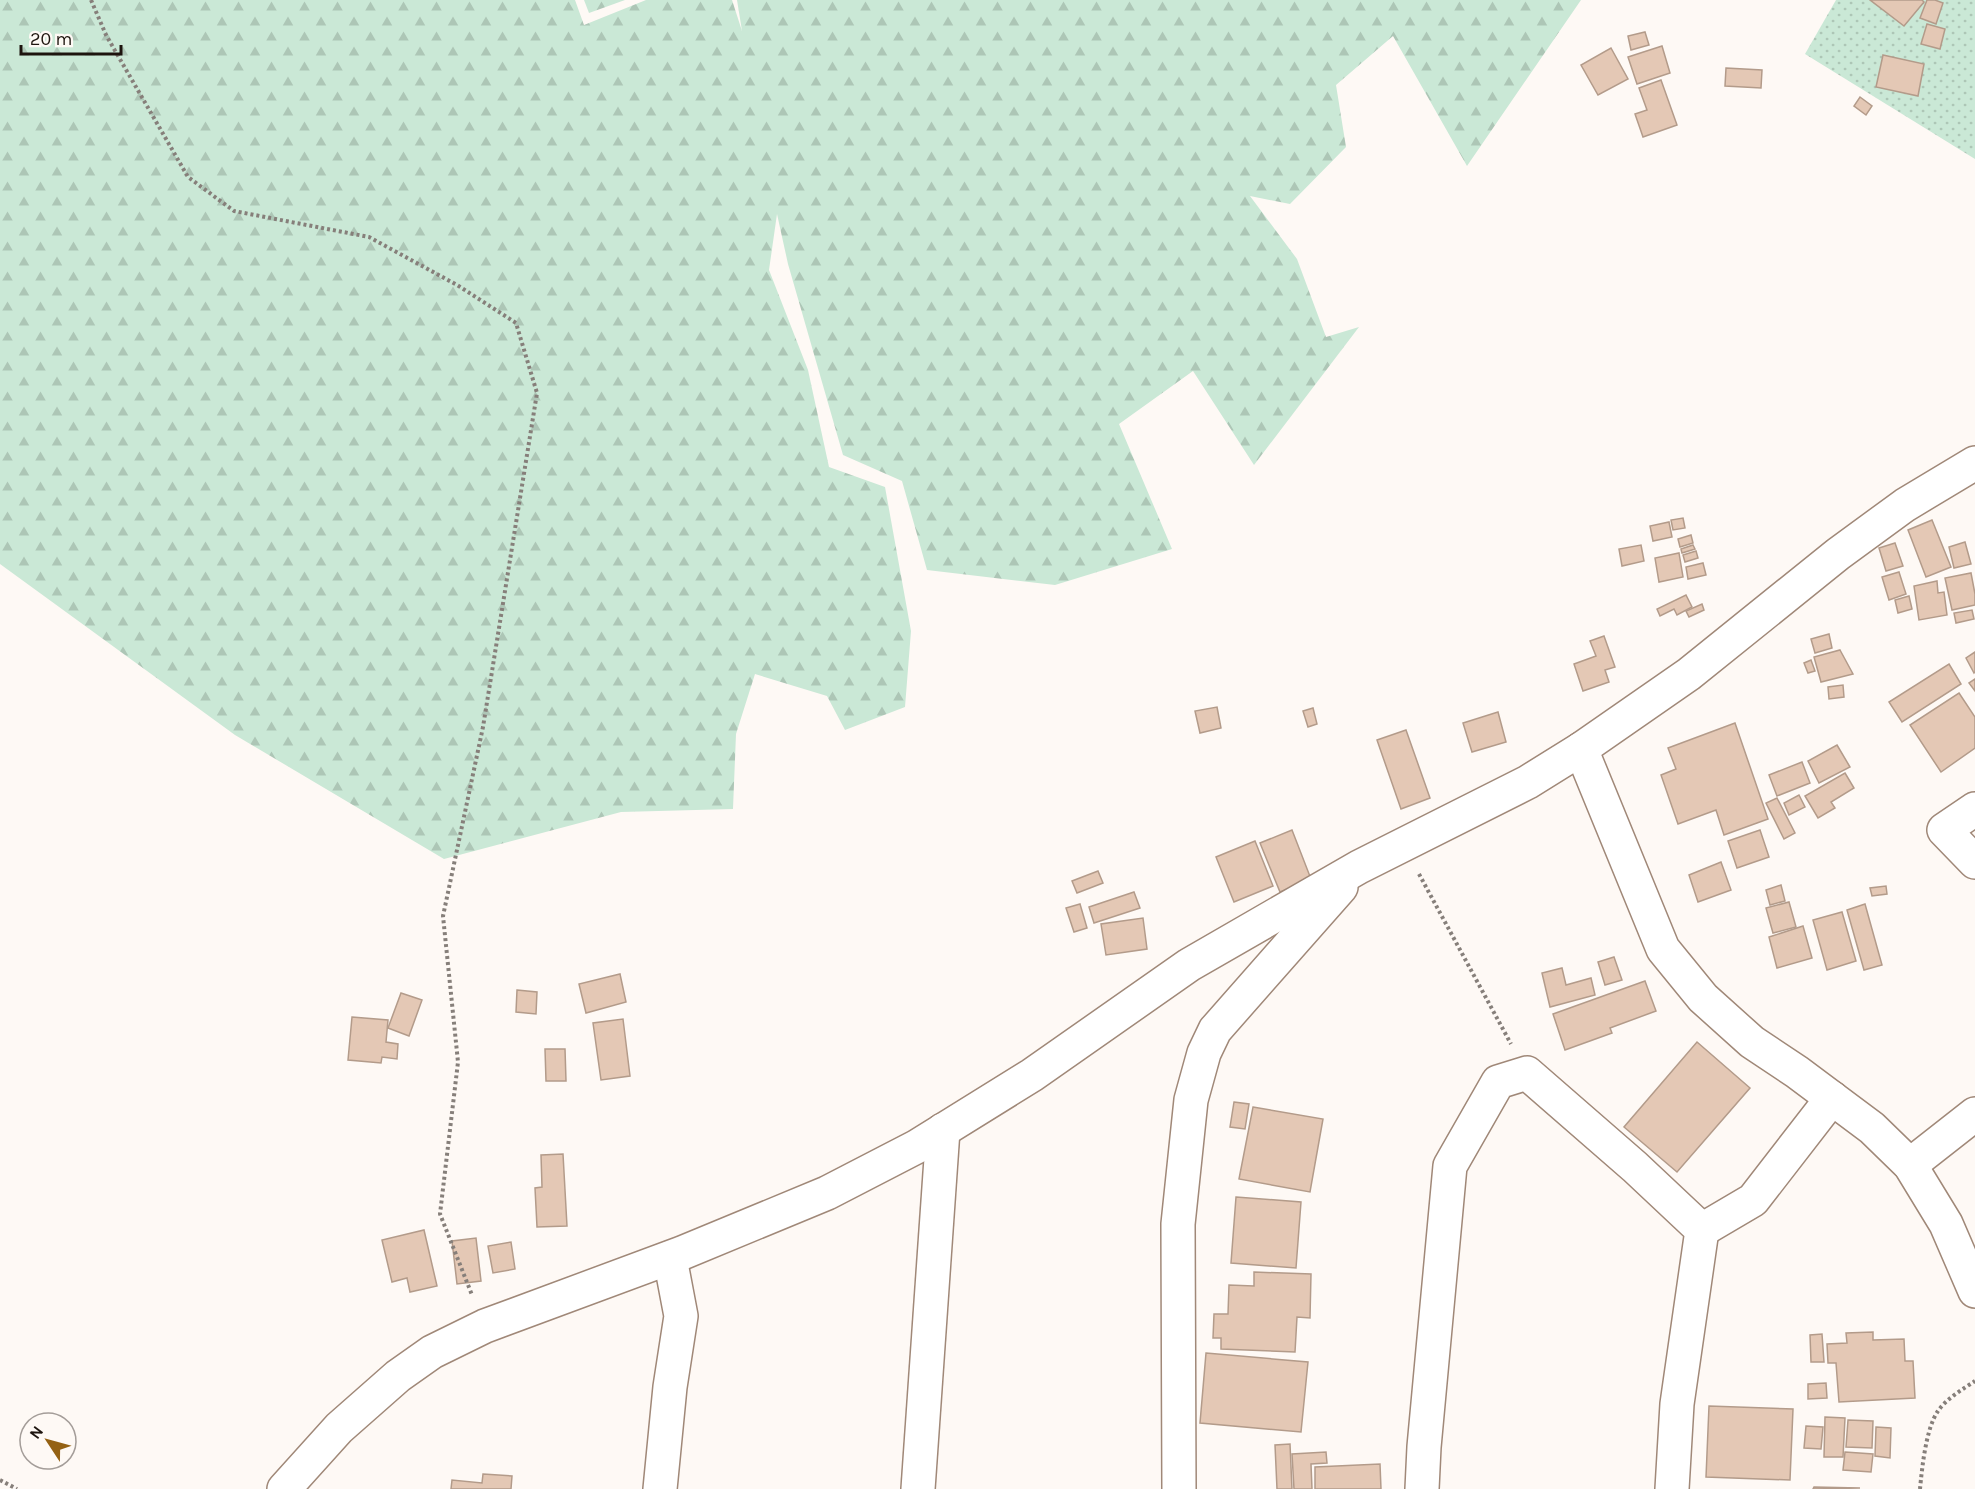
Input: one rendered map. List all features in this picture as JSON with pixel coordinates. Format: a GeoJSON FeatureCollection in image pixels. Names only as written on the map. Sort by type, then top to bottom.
{"type":"FeatureCollection","features":[{"type":"Feature","properties":{"kind":"street"},"geometry":{"type":"LineString","coordinates":[[284,1489],[339,1428],[398,1376],[432,1352],[485,1326],[670,1258],[826,1193],[916,1147],[1032,1075],[1189,965],[1359,867],[1528,782],[1581,749],[1689,674],[1838,555],[1905,505],[1975,463]]}},
{"type":"Feature","properties":{"kind":"street"},"geometry":{"type":"LineString","coordinates":[[1581,749],[1663,949],[1703,998],[1752,1042],[1872,1128],[1910,1165],[1946,1224],[1975,1292]]}},
{"type":"Feature","properties":{"kind":"street"},"geometry":{"type":"LineString","coordinates":[[1975,809],[1944,830],[1975,862]]}},
{"type":"Feature","properties":{"kind":"street"},"geometry":{"type":"LineString","coordinates":[[1179,1489],[1178,1224],[1191,1100],[1204,1053],[1215,1030],[1359,867]]}},
{"type":"Feature","properties":{"kind":"street"},"geometry":{"type":"LineString","coordinates":[[1422,1489],[1450,1166],[1498,1082],[1527,1074],[1635,1167],[1702,1230]]}},
{"type":"Feature","properties":{"kind":"street"},"geometry":{"type":"LineString","coordinates":[[1702,1230],[1753,1200],[1832,1098]]}},
{"type":"Feature","properties":{"kind":"street"},"geometry":{"type":"LineString","coordinates":[[1910,1165],[1975,1114]]}},
{"type":"Feature","properties":{"kind":"street"},"geometry":{"type":"LineString","coordinates":[[918,1489],[943,1130]]}},
{"type":"Feature","properties":{"kind":"street"},"geometry":{"type":"LineString","coordinates":[[1672,1489],[1677,1404],[1702,1230]]}},
{"type":"Feature","properties":{"kind":"street"},"geometry":{"type":"LineString","coordinates":[[660,1489],[670,1387],[681,1316],[670,1258]]}},
{"type":"Feature","properties":{"kind":"path"},"geometry":{"type":"LineString","coordinates":[[91,0],[106,34],[188,177],[234,211],[369,237],[457,285],[516,323],[537,393],[483,727],[443,916],[458,1062],[440,1214],[485,1326]]}},
{"type":"Feature","properties":{"kind":"path"},"geometry":{"type":"LineString","coordinates":[[1403,844],[1527,1074]]}},
{"type":"Feature","properties":{"kind":"path"},"geometry":{"type":"LineString","coordinates":[[1920,1489],[1928,1438],[1938,1410],[1960,1390],[1975,1381]]}},
{"type":"Feature","properties":{"kind":"path"},"geometry":{"type":"LineString","coordinates":[[0,1480],[17,1489]]}},
{"type":"Feature","properties":{"kind":"green space"},"geometry":{"type":"Polygon","coordinates":[[[0,0],[575,0],[584,25],[646,0],[732,0],[742,31],[737,0],[1581,0],[1467,166],[1393,36],[1336,85],[1346,147],[1290,204],[1250,196],[1297,259],[1326,337],[1359,327],[1254,465],[1193,371],[1119,424],[1172,549],[1055,585],[927,570],[902,481],[843,455],[788,264],[777,214],[769,270],[808,370],[829,467],[885,487],[911,631],[905,707],[845,730],[827,696],[755,674],[736,734],[733,809],[621,812],[444,859],[235,735],[0,564],[0,0]]]}},
{"type":"Feature","properties":{"kind":"green space"},"geometry":{"type":"Polygon","coordinates":[[[584,0],[625,0],[589,13],[584,0]]]}},
{"type":"Feature","properties":{"kind":"green space"},"geometry":{"type":"Polygon","coordinates":[[[1836,0],[1975,0],[1975,159],[1805,54],[1836,0]]]}},
{"type":"Feature","properties":{"kind":"building"},"geometry":{"type":"Polygon","coordinates":[[[1870,0],[1922,0],[1924,2],[1904,26],[1870,0]]]}},
{"type":"Feature","properties":{"kind":"building"},"geometry":{"type":"Polygon","coordinates":[[[1927,0],[1943,3],[1936,24],[1920,18],[1927,0]]]}},
{"type":"Feature","properties":{"kind":"building"},"geometry":{"type":"Polygon","coordinates":[[[1927,24],[1945,29],[1940,49],[1921,44],[1927,24]]]}},
{"type":"Feature","properties":{"kind":"building"},"geometry":{"type":"Polygon","coordinates":[[[1645,32],[1649,45],[1631,50],[1628,36],[1645,32]]]}},
{"type":"Feature","properties":{"kind":"building"},"geometry":{"type":"Polygon","coordinates":[[[1662,46],[1670,73],[1637,84],[1628,57],[1662,46]]]}},
{"type":"Feature","properties":{"kind":"building"},"geometry":{"type":"Polygon","coordinates":[[[1611,48],[1628,79],[1598,95],[1581,65],[1611,48]]]}},
{"type":"Feature","properties":{"kind":"building"},"geometry":{"type":"Polygon","coordinates":[[[1883,55],[1924,64],[1918,96],[1876,87],[1883,55]]]}},
{"type":"Feature","properties":{"kind":"building"},"geometry":{"type":"Polygon","coordinates":[[[1726,68],[1762,70],[1761,88],[1725,86],[1726,68]]]}},
{"type":"Feature","properties":{"kind":"building"},"geometry":{"type":"Polygon","coordinates":[[[1661,80],[1677,125],[1643,137],[1635,114],[1647,110],[1639,88],[1661,80]]]}},
{"type":"Feature","properties":{"kind":"building"},"geometry":{"type":"Polygon","coordinates":[[[1860,97],[1872,106],[1866,115],[1854,106],[1860,97]]]}},
{"type":"Feature","properties":{"kind":"building"},"geometry":{"type":"Polygon","coordinates":[[[1683,518],[1685,528],[1673,530],[1671,520],[1683,518]]]}},
{"type":"Feature","properties":{"kind":"building"},"geometry":{"type":"Polygon","coordinates":[[[1932,520],[1951,567],[1926,577],[1908,530],[1932,520]]]}},
{"type":"Feature","properties":{"kind":"building"},"geometry":{"type":"Polygon","coordinates":[[[1669,522],[1672,537],[1653,541],[1650,526],[1669,522]]]}},
{"type":"Feature","properties":{"kind":"building"},"geometry":{"type":"Polygon","coordinates":[[[1691,535],[1693,543],[1680,547],[1678,539],[1691,535]]]}},
{"type":"Feature","properties":{"kind":"building"},"geometry":{"type":"Polygon","coordinates":[[[1965,542],[1971,564],[1954,568],[1949,547],[1965,542]]]}},
{"type":"Feature","properties":{"kind":"building"},"geometry":{"type":"Polygon","coordinates":[[[1895,543],[1903,566],[1886,571],[1879,548],[1895,543]]]}},
{"type":"Feature","properties":{"kind":"building"},"geometry":{"type":"Polygon","coordinates":[[[1641,545],[1644,561],[1622,566],[1619,549],[1641,545]]]}},
{"type":"Feature","properties":{"kind":"building"},"geometry":{"type":"Polygon","coordinates":[[[1693,545],[1695,549],[1682,553],[1681,549],[1693,545]]]}},
{"type":"Feature","properties":{"kind":"building"},"geometry":{"type":"Polygon","coordinates":[[[1696,551],[1698,558],[1685,562],[1683,555],[1696,551]]]}},
{"type":"Feature","properties":{"kind":"building"},"geometry":{"type":"Polygon","coordinates":[[[1679,553],[1683,577],[1659,582],[1655,558],[1679,553]]]}},
{"type":"Feature","properties":{"kind":"building"},"geometry":{"type":"Polygon","coordinates":[[[1703,563],[1706,575],[1688,579],[1686,567],[1703,563]]]}},
{"type":"Feature","properties":{"kind":"building"},"geometry":{"type":"Polygon","coordinates":[[[1899,572],[1906,594],[1889,600],[1882,577],[1899,572]]]}},
{"type":"Feature","properties":{"kind":"building"},"geometry":{"type":"Polygon","coordinates":[[[1971,573],[1975,605],[1952,610],[1945,578],[1971,573]]]}},
{"type":"Feature","properties":{"kind":"building"},"geometry":{"type":"Polygon","coordinates":[[[1937,581],[1938,593],[1944,592],[1947,615],[1919,620],[1914,586],[1937,581]]]}},
{"type":"Feature","properties":{"kind":"building"},"geometry":{"type":"Polygon","coordinates":[[[1686,595],[1692,607],[1677,615],[1674,609],[1660,616],[1657,609],[1686,595]]]}},
{"type":"Feature","properties":{"kind":"building"},"geometry":{"type":"Polygon","coordinates":[[[1909,596],[1912,609],[1898,613],[1895,600],[1909,596]]]}},
{"type":"Feature","properties":{"kind":"building"},"geometry":{"type":"Polygon","coordinates":[[[1702,604],[1704,610],[1689,617],[1686,611],[1702,604]]]}},
{"type":"Feature","properties":{"kind":"building"},"geometry":{"type":"Polygon","coordinates":[[[1972,610],[1974,619],[1956,623],[1954,613],[1972,610]]]}},
{"type":"Feature","properties":{"kind":"building"},"geometry":{"type":"Polygon","coordinates":[[[1829,634],[1832,648],[1815,653],[1811,639],[1829,634]]]}},
{"type":"Feature","properties":{"kind":"building"},"geometry":{"type":"Polygon","coordinates":[[[1604,636],[1615,667],[1605,670],[1609,682],[1583,691],[1574,664],[1596,656],[1590,641],[1604,636]]]}},
{"type":"Feature","properties":{"kind":"building"},"geometry":{"type":"Polygon","coordinates":[[[1840,650],[1853,674],[1821,682],[1814,657],[1840,650]]]}},
{"type":"Feature","properties":{"kind":"building"},"geometry":{"type":"Polygon","coordinates":[[[1975,652],[1975,672],[1974,673],[1966,658],[1975,652]]]}},
{"type":"Feature","properties":{"kind":"building"},"geometry":{"type":"Polygon","coordinates":[[[1811,660],[1815,671],[1808,673],[1804,663],[1811,660]]]}},
{"type":"Feature","properties":{"kind":"building"},"geometry":{"type":"Polygon","coordinates":[[[1949,664],[1961,684],[1902,722],[1889,702],[1949,664]]]}},
{"type":"Feature","properties":{"kind":"building"},"geometry":{"type":"Polygon","coordinates":[[[1975,679],[1975,691],[1969,683],[1975,679]]]}},
{"type":"Feature","properties":{"kind":"building"},"geometry":{"type":"Polygon","coordinates":[[[1843,685],[1844,697],[1829,699],[1828,687],[1843,685]]]}},
{"type":"Feature","properties":{"kind":"building"},"geometry":{"type":"Polygon","coordinates":[[[1959,693],[1975,717],[1975,748],[1941,772],[1910,725],[1959,693]]]}},
{"type":"Feature","properties":{"kind":"building"},"geometry":{"type":"Polygon","coordinates":[[[1217,707],[1221,728],[1200,733],[1195,711],[1217,707]]]}},
{"type":"Feature","properties":{"kind":"building"},"geometry":{"type":"Polygon","coordinates":[[[1313,708],[1317,724],[1308,727],[1303,711],[1313,708]]]}},
{"type":"Feature","properties":{"kind":"building"},"geometry":{"type":"Polygon","coordinates":[[[1498,712],[1506,742],[1472,752],[1463,723],[1498,712]]]}},
{"type":"Feature","properties":{"kind":"building"},"geometry":{"type":"Polygon","coordinates":[[[1735,723],[1768,819],[1724,835],[1716,810],[1678,824],[1661,775],[1676,769],[1668,748],[1735,723]]]}},
{"type":"Feature","properties":{"kind":"building"},"geometry":{"type":"Polygon","coordinates":[[[1406,730],[1430,798],[1401,809],[1377,740],[1406,730]]]}},
{"type":"Feature","properties":{"kind":"building"},"geometry":{"type":"Polygon","coordinates":[[[1837,745],[1850,767],[1819,783],[1808,761],[1837,745]]]}},
{"type":"Feature","properties":{"kind":"building"},"geometry":{"type":"Polygon","coordinates":[[[1802,762],[1810,783],[1777,796],[1769,775],[1802,762]]]}},
{"type":"Feature","properties":{"kind":"building"},"geometry":{"type":"Polygon","coordinates":[[[1845,773],[1854,788],[1831,802],[1835,808],[1818,818],[1805,796],[1845,773]]]}},
{"type":"Feature","properties":{"kind":"building"},"geometry":{"type":"Polygon","coordinates":[[[1799,795],[1805,807],[1789,815],[1784,803],[1799,795]]]}},
{"type":"Feature","properties":{"kind":"building"},"geometry":{"type":"Polygon","coordinates":[[[1777,798],[1795,833],[1784,839],[1766,803],[1777,798]]]}},
{"type":"Feature","properties":{"kind":"building"},"geometry":{"type":"Polygon","coordinates":[[[1292,830],[1311,879],[1280,892],[1260,843],[1292,830]]]}},
{"type":"Feature","properties":{"kind":"building"},"geometry":{"type":"Polygon","coordinates":[[[1760,830],[1769,857],[1737,868],[1728,841],[1760,830]]]}},
{"type":"Feature","properties":{"kind":"building"},"geometry":{"type":"Polygon","coordinates":[[[1255,841],[1273,886],[1234,902],[1216,857],[1255,841]]]}},
{"type":"Feature","properties":{"kind":"building"},"geometry":{"type":"Polygon","coordinates":[[[1721,862],[1731,890],[1698,902],[1689,875],[1721,862]]]}},
{"type":"Feature","properties":{"kind":"building"},"geometry":{"type":"Polygon","coordinates":[[[1098,871],[1103,883],[1077,893],[1072,881],[1098,871]]]}},
{"type":"Feature","properties":{"kind":"building"},"geometry":{"type":"Polygon","coordinates":[[[1781,885],[1785,901],[1770,905],[1766,890],[1781,885]]]}},
{"type":"Feature","properties":{"kind":"building"},"geometry":{"type":"Polygon","coordinates":[[[1886,886],[1887,894],[1872,896],[1870,888],[1886,886]]]}},
{"type":"Feature","properties":{"kind":"building"},"geometry":{"type":"Polygon","coordinates":[[[1134,892],[1140,908],[1094,923],[1089,907],[1134,892]]]}},
{"type":"Feature","properties":{"kind":"building"},"geometry":{"type":"Polygon","coordinates":[[[1789,902],[1796,927],[1773,933],[1766,908],[1789,902]]]}},
{"type":"Feature","properties":{"kind":"building"},"geometry":{"type":"Polygon","coordinates":[[[1080,904],[1087,928],[1074,932],[1066,908],[1080,904]]]}},
{"type":"Feature","properties":{"kind":"building"},"geometry":{"type":"Polygon","coordinates":[[[1865,904],[1882,965],[1864,970],[1847,910],[1865,904]]]}},
{"type":"Feature","properties":{"kind":"building"},"geometry":{"type":"Polygon","coordinates":[[[1842,912],[1856,961],[1827,970],[1813,920],[1842,912]]]}},
{"type":"Feature","properties":{"kind":"building"},"geometry":{"type":"Polygon","coordinates":[[[1143,918],[1147,949],[1106,955],[1101,924],[1143,918]]]}},
{"type":"Feature","properties":{"kind":"building"},"geometry":{"type":"Polygon","coordinates":[[[1803,926],[1812,958],[1777,968],[1769,937],[1803,926]]]}},
{"type":"Feature","properties":{"kind":"building"},"geometry":{"type":"Polygon","coordinates":[[[1614,957],[1622,980],[1605,985],[1598,962],[1614,957]]]}},
{"type":"Feature","properties":{"kind":"building"},"geometry":{"type":"Polygon","coordinates":[[[1562,968],[1566,985],[1591,978],[1595,995],[1550,1007],[1542,973],[1562,968]]]}},
{"type":"Feature","properties":{"kind":"building"},"geometry":{"type":"Polygon","coordinates":[[[620,974],[626,1002],[586,1013],[579,984],[620,974]]]}},
{"type":"Feature","properties":{"kind":"building"},"geometry":{"type":"Polygon","coordinates":[[[1645,981],[1656,1011],[1610,1028],[1612,1033],[1565,1050],[1553,1014],[1645,981]]]}},
{"type":"Feature","properties":{"kind":"building"},"geometry":{"type":"Polygon","coordinates":[[[517,990],[537,992],[536,1014],[516,1012],[517,990]]]}},
{"type":"Feature","properties":{"kind":"building"},"geometry":{"type":"Polygon","coordinates":[[[401,993],[422,1000],[409,1036],[388,1028],[401,993]]]}},
{"type":"Feature","properties":{"kind":"building"},"geometry":{"type":"Polygon","coordinates":[[[352,1017],[388,1020],[386,1042],[398,1044],[397,1059],[382,1057],[381,1063],[348,1060],[352,1017]]]}},
{"type":"Feature","properties":{"kind":"building"},"geometry":{"type":"Polygon","coordinates":[[[623,1019],[630,1076],[601,1080],[593,1023],[623,1019]]]}},
{"type":"Feature","properties":{"kind":"building"},"geometry":{"type":"Polygon","coordinates":[[[1697,1042],[1750,1088],[1677,1172],[1624,1127],[1697,1042]]]}},
{"type":"Feature","properties":{"kind":"building"},"geometry":{"type":"Polygon","coordinates":[[[545,1049],[565,1049],[566,1081],[546,1081],[545,1049]]]}},
{"type":"Feature","properties":{"kind":"building"},"geometry":{"type":"Polygon","coordinates":[[[1234,1102],[1249,1104],[1245,1129],[1230,1127],[1234,1102]]]}},
{"type":"Feature","properties":{"kind":"building"},"geometry":{"type":"Polygon","coordinates":[[[1253,1107],[1323,1119],[1310,1192],[1239,1179],[1253,1107]]]}},
{"type":"Feature","properties":{"kind":"building"},"geometry":{"type":"Polygon","coordinates":[[[563,1154],[567,1226],[537,1227],[535,1188],[542,1187],[541,1155],[563,1154]]]}},
{"type":"Feature","properties":{"kind":"building"},"geometry":{"type":"Polygon","coordinates":[[[1236,1197],[1301,1202],[1296,1268],[1231,1263],[1236,1197]]]}},
{"type":"Feature","properties":{"kind":"building"},"geometry":{"type":"Polygon","coordinates":[[[424,1230],[437,1286],[410,1292],[407,1278],[392,1282],[382,1240],[424,1230]]]}},
{"type":"Feature","properties":{"kind":"building"},"geometry":{"type":"Polygon","coordinates":[[[476,1238],[481,1281],[457,1284],[452,1241],[476,1238]]]}},
{"type":"Feature","properties":{"kind":"building"},"geometry":{"type":"Polygon","coordinates":[[[511,1242],[515,1269],[493,1273],[488,1246],[511,1242]]]}},
{"type":"Feature","properties":{"kind":"building"},"geometry":{"type":"Polygon","coordinates":[[[1254,1272],[1311,1274],[1310,1318],[1297,1317],[1295,1352],[1221,1349],[1221,1338],[1213,1338],[1214,1314],[1228,1314],[1229,1285],[1254,1286],[1254,1272]]]}},
{"type":"Feature","properties":{"kind":"building"},"geometry":{"type":"Polygon","coordinates":[[[1873,1332],[1873,1340],[1904,1339],[1905,1361],[1913,1361],[1915,1398],[1839,1402],[1836,1363],[1828,1363],[1827,1344],[1847,1343],[1846,1333],[1873,1332]]]}},
{"type":"Feature","properties":{"kind":"building"},"geometry":{"type":"Polygon","coordinates":[[[1822,1334],[1824,1362],[1811,1362],[1810,1335],[1822,1334]]]}},
{"type":"Feature","properties":{"kind":"building"},"geometry":{"type":"Polygon","coordinates":[[[1206,1353],[1308,1362],[1301,1432],[1200,1423],[1206,1353]]]}},
{"type":"Feature","properties":{"kind":"building"},"geometry":{"type":"Polygon","coordinates":[[[1826,1383],[1827,1398],[1808,1399],[1808,1384],[1826,1383]]]}},
{"type":"Feature","properties":{"kind":"building"},"geometry":{"type":"Polygon","coordinates":[[[1709,1406],[1793,1409],[1790,1480],[1706,1477],[1709,1406]]]}},
{"type":"Feature","properties":{"kind":"building"},"geometry":{"type":"Polygon","coordinates":[[[1825,1417],[1845,1418],[1843,1457],[1824,1457],[1825,1417]]]}},
{"type":"Feature","properties":{"kind":"building"},"geometry":{"type":"Polygon","coordinates":[[[1848,1420],[1873,1421],[1872,1448],[1846,1447],[1848,1420]]]}},
{"type":"Feature","properties":{"kind":"building"},"geometry":{"type":"Polygon","coordinates":[[[1806,1426],[1823,1427],[1821,1449],[1804,1448],[1806,1426]]]}},
{"type":"Feature","properties":{"kind":"building"},"geometry":{"type":"Polygon","coordinates":[[[1876,1427],[1891,1428],[1890,1458],[1875,1456],[1876,1427]]]}},
{"type":"Feature","properties":{"kind":"building"},"geometry":{"type":"Polygon","coordinates":[[[1290,1444],[1292,1489],[1277,1489],[1275,1445],[1290,1444]]]}},
{"type":"Feature","properties":{"kind":"building"},"geometry":{"type":"Polygon","coordinates":[[[1326,1452],[1327,1463],[1311,1464],[1312,1489],[1294,1489],[1292,1454],[1326,1452]]]}},
{"type":"Feature","properties":{"kind":"building"},"geometry":{"type":"Polygon","coordinates":[[[1845,1452],[1873,1454],[1871,1472],[1843,1470],[1845,1452]]]}},
{"type":"Feature","properties":{"kind":"building"},"geometry":{"type":"Polygon","coordinates":[[[1380,1464],[1381,1489],[1315,1489],[1315,1467],[1380,1464]]]}},
{"type":"Feature","properties":{"kind":"building"},"geometry":{"type":"Polygon","coordinates":[[[483,1474],[512,1476],[511,1489],[451,1489],[452,1480],[482,1483],[483,1474]]]}},
{"type":"Feature","properties":{"kind":"building"},"geometry":{"type":"Polygon","coordinates":[[[1814,1487],[1860,1488],[1813,1489],[1814,1487]]]}}]}
